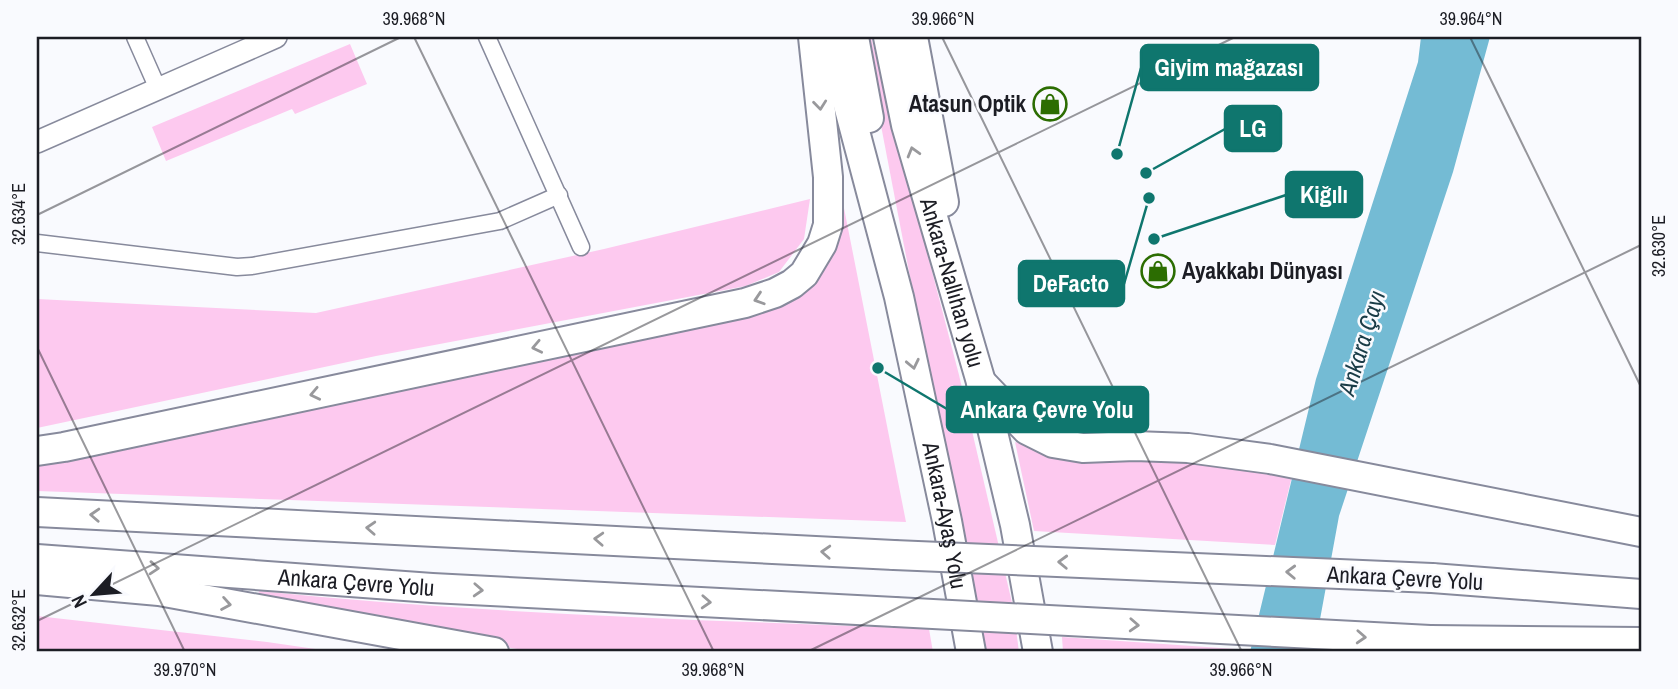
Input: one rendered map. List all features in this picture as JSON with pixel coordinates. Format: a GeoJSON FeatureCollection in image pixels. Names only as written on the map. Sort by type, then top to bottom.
{"type":"FeatureCollection","features":[{"type":"Feature","properties":{"kind":"highway"},"geometry":{"type":"LineString","coordinates":[[37,451],[745,303],[784,289],[804,274],[814,260],[828,225],[828,177],[813,37]]}},
{"type":"Feature","properties":{"kind":"highway"},"geometry":{"type":"LineString","coordinates":[[830,37],[899,297]]}},
{"type":"Feature","properties":{"kind":"highway","name":"Ankara-Nallıhan yolu"},"geometry":{"type":"LineString","coordinates":[[854,37],[899,297]]}},
{"type":"Feature","properties":{"kind":"highway","name":"Ankara-Nallıhan yolu"},"geometry":{"type":"LineString","coordinates":[[888,37],[905,124],[981,382],[1015,525],[1038,652]]}},
{"type":"Feature","properties":{"kind":"highway"},"geometry":{"type":"LineString","coordinates":[[913,37],[936,156],[960,309]]}},
{"type":"Feature","properties":{"kind":"highway","name":"Ankara-Ayaş Yolu"},"geometry":{"type":"LineString","coordinates":[[899,297],[947,521],[971,652]]}},
{"type":"Feature","properties":{"kind":"highway"},"geometry":{"type":"LineString","coordinates":[[981,382],[1027,430],[1053,443],[1083,448],[1188,448],[1270,459],[1641,532]]}},
{"type":"Feature","properties":{"kind":"highway","name":"Ankara Çevre Yolu"},"geometry":{"type":"LineString","coordinates":[[37,512],[894,555],[1432,578],[1641,594]]}},
{"type":"Feature","properties":{"kind":"highway","name":"Ankara Çevre Yolu"},"geometry":{"type":"LineString","coordinates":[[37,559],[432,588],[1430,640],[1641,642]]}},
{"type":"Feature","properties":{"kind":"highway"},"geometry":{"type":"LineString","coordinates":[[37,580],[159,592],[494,652]]}},
{"type":"Feature","properties":{"kind":"street"},"geometry":{"type":"LineString","coordinates":[[135,37],[158,89]]}},
{"type":"Feature","properties":{"kind":"street"},"geometry":{"type":"LineString","coordinates":[[37,142],[276,37]]}},
{"type":"Feature","properties":{"kind":"street"},"geometry":{"type":"LineString","coordinates":[[487,37],[582,247]]}},
{"type":"Feature","properties":{"kind":"street"},"geometry":{"type":"LineString","coordinates":[[37,243],[237,267],[252,266],[491,223],[510,218],[559,195]]}},
{"type":"Feature","properties":{"kind":"shaded area"},"geometry":{"type":"Polygon","coordinates":[[[864,37],[871,37],[959,375],[1013,607],[1019,652],[982,652],[864,37]]]}},
{"type":"Feature","properties":{"kind":"shaded area"},"geometry":{"type":"Polygon","coordinates":[[[350,44],[367,84],[295,114],[292,109],[166,161],[152,127],[350,44]]]}},
{"type":"Feature","properties":{"kind":"shaded area"},"geometry":{"type":"Polygon","coordinates":[[[810,199],[804,239],[779,272],[746,286],[376,356],[37,428],[37,299],[316,313],[604,249],[810,199]]]}},
{"type":"Feature","properties":{"kind":"shaded area"},"geometry":{"type":"Polygon","coordinates":[[[843,203],[906,522],[37,491],[37,461],[783,304],[837,204],[843,203]]]}},
{"type":"Feature","properties":{"kind":"shaded area"},"geometry":{"type":"Polygon","coordinates":[[[1015,442],[1055,455],[1172,457],[1293,472],[1275,545],[1034,531],[1015,442]]]}},
{"type":"Feature","properties":{"kind":"shaded area"},"geometry":{"type":"Polygon","coordinates":[[[259,591],[510,611],[929,629],[933,652],[536,652],[256,606],[259,591]]]}},
{"type":"Feature","properties":{"kind":"shaded area"},"geometry":{"type":"Polygon","coordinates":[[[37,616],[267,642],[336,652],[37,652],[37,616]]]}},
{"type":"Feature","properties":{"kind":"shaded area"},"geometry":{"type":"Polygon","coordinates":[[[1062,637],[1250,650],[1250,652],[1063,652],[1062,637]]]}},
{"type":"Feature","properties":{"kind":"water","name":"Ankara Çayı"},"geometry":{"type":"Polygon","coordinates":[[[1421,37],[1490,37],[1453,172],[1339,516],[1314,652],[1250,652],[1316,379],[1418,62],[1421,37]]]}},
{"type":"Feature","properties":{"kind":"place","name":"Atasun Optik"},"geometry":{"type":"Point","coordinates":[1050,104]}},
{"type":"Feature","properties":{"kind":"place","name":"Giyim mağazası"},"geometry":{"type":"Point","coordinates":[1117,154]}},
{"type":"Feature","properties":{"kind":"place","name":"LG"},"geometry":{"type":"Point","coordinates":[1146,173]}},
{"type":"Feature","properties":{"kind":"place","name":"DeFacto"},"geometry":{"type":"Point","coordinates":[1149,198]}},
{"type":"Feature","properties":{"kind":"place","name":"Kiğılı"},"geometry":{"type":"Point","coordinates":[1154,239]}},
{"type":"Feature","properties":{"kind":"place","name":"Ayakkabı Dünyası"},"geometry":{"type":"Point","coordinates":[1158,271]}},
{"type":"Feature","properties":{"kind":"place","name":"Ankara Çevre Yolu"},"geometry":{"type":"Point","coordinates":[878,368]}}]}
